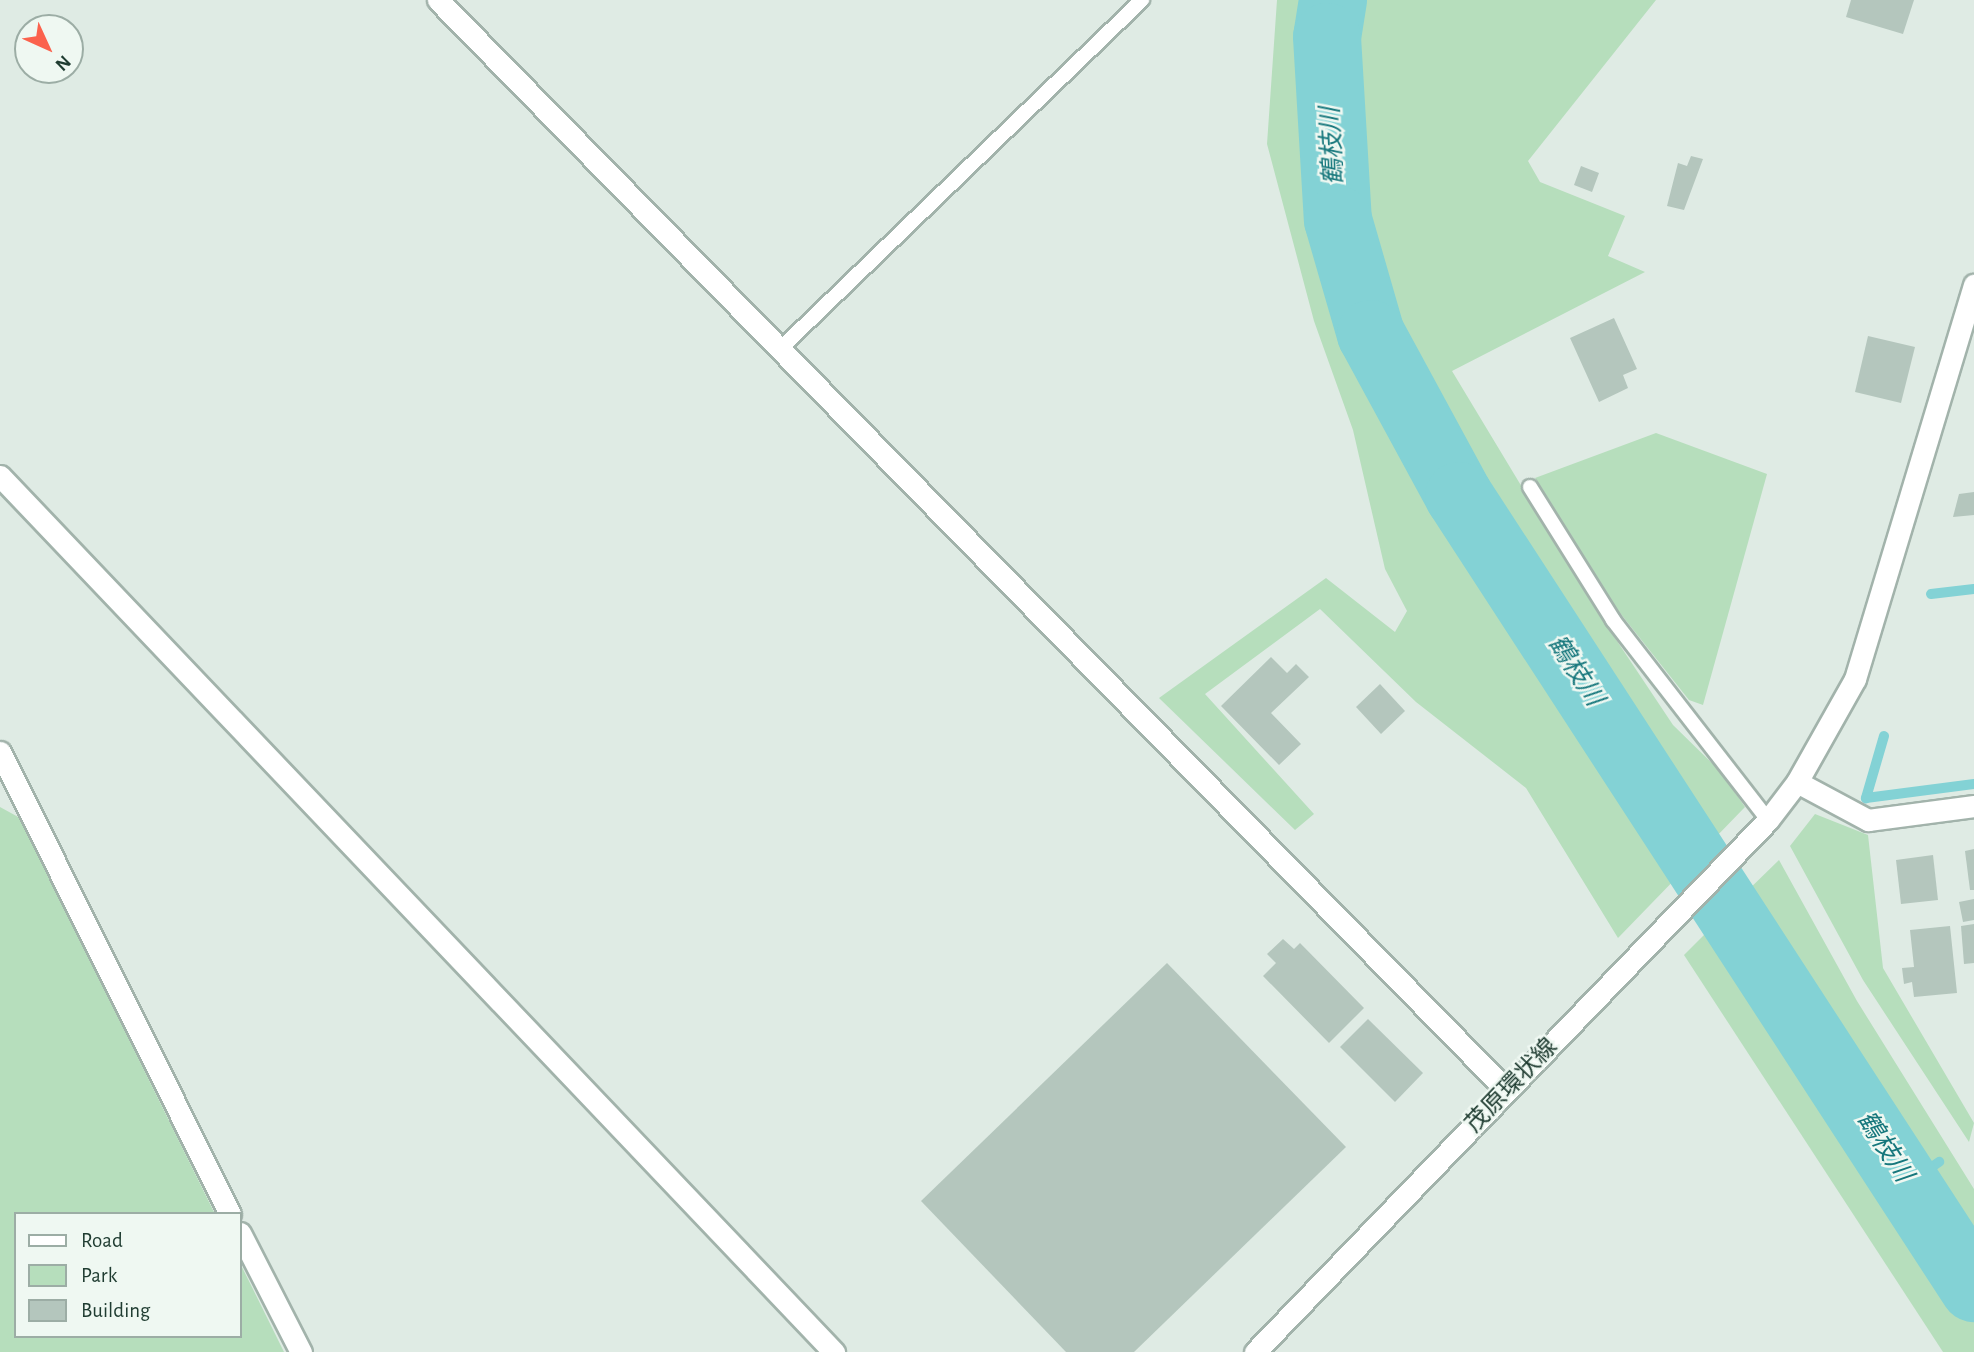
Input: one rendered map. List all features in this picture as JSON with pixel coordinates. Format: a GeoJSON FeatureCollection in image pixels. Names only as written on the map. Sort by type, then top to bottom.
{"type":"FeatureCollection","features":[{"type":"Feature","properties":{"kind":"street"},"geometry":{"type":"LineString","coordinates":[[438,0],[778,351],[1507,1091]]}},
{"type":"Feature","properties":{"kind":"street","name":"茂原環状線"},"geometry":{"type":"LineString","coordinates":[[1255,1352],[1768,820],[1797,782],[1855,679],[1974,285]]}},
{"type":"Feature","properties":{"kind":"street"},"geometry":{"type":"LineString","coordinates":[[0,476],[834,1352]]}},
{"type":"Feature","properties":{"kind":"street"},"geometry":{"type":"LineString","coordinates":[[0,752],[229,1212]]}},
{"type":"Feature","properties":{"kind":"street"},"geometry":{"type":"LineString","coordinates":[[1797,782],[1868,820],[1974,806]]}},
{"type":"Feature","properties":{"kind":"street"},"geometry":{"type":"LineString","coordinates":[[242,1237],[301,1352]]}},
{"type":"Feature","properties":{"kind":"lane"},"geometry":{"type":"LineString","coordinates":[[778,351],[1142,0]]}},
{"type":"Feature","properties":{"kind":"lane"},"geometry":{"type":"LineString","coordinates":[[1530,487],[1613,620],[1768,820]]}},
{"type":"Feature","properties":{"kind":"green space"},"geometry":{"type":"Polygon","coordinates":[[[1277,0],[1656,0],[1528,161],[1540,182],[1625,216],[1608,256],[1645,272],[1452,371],[1593,605],[1673,725],[1721,772],[1745,807],[1618,938],[1526,788],[1416,702],[1320,609],[1205,694],[1314,814],[1295,830],[1159,698],[1326,578],[1395,632],[1407,611],[1385,569],[1353,430],[1314,321],[1267,144],[1277,0]]]}},
{"type":"Feature","properties":{"kind":"green space"},"geometry":{"type":"Polygon","coordinates":[[[1656,433],[1767,474],[1703,705],[1689,700],[1616,608],[1535,478],[1656,433]]]}},
{"type":"Feature","properties":{"kind":"green space"},"geometry":{"type":"Polygon","coordinates":[[[0,807],[20,818],[214,1212],[14,1212],[14,1338],[242,1338],[242,1267],[284,1352],[0,1352],[0,807]]]}},
{"type":"Feature","properties":{"kind":"green space"},"geometry":{"type":"Polygon","coordinates":[[[1815,814],[1868,835],[1883,968],[1974,1123],[1969,1142],[1863,980],[1790,846],[1815,814]]]}},
{"type":"Feature","properties":{"kind":"green space"},"geometry":{"type":"Polygon","coordinates":[[[1779,860],[1857,1001],[1974,1189],[1974,1267],[1740,898],[1779,860]]]}},
{"type":"Feature","properties":{"kind":"green space"},"geometry":{"type":"Polygon","coordinates":[[[1722,917],[1974,1309],[1974,1352],[1943,1352],[1684,955],[1722,917]]]}},
{"type":"Feature","properties":{"kind":"building"},"geometry":{"type":"Polygon","coordinates":[[[1851,0],[1914,0],[1903,34],[1846,17],[1851,0]]]}},
{"type":"Feature","properties":{"kind":"building"},"geometry":{"type":"Polygon","coordinates":[[[1691,156],[1703,159],[1684,210],[1667,206],[1678,163],[1687,166],[1691,156]]]}},
{"type":"Feature","properties":{"kind":"building"},"geometry":{"type":"Polygon","coordinates":[[[1581,166],[1599,173],[1592,192],[1574,185],[1581,166]]]}},
{"type":"Feature","properties":{"kind":"building"},"geometry":{"type":"Polygon","coordinates":[[[1614,318],[1637,369],[1623,375],[1628,388],[1599,402],[1570,338],[1614,318]]]}},
{"type":"Feature","properties":{"kind":"building"},"geometry":{"type":"Polygon","coordinates":[[[1868,336],[1915,347],[1901,403],[1855,392],[1868,336]]]}},
{"type":"Feature","properties":{"kind":"building"},"geometry":{"type":"Polygon","coordinates":[[[1974,492],[1974,515],[1953,517],[1959,494],[1974,492]]]}},
{"type":"Feature","properties":{"kind":"building"},"geometry":{"type":"Polygon","coordinates":[[[1271,657],[1287,673],[1296,664],[1309,677],[1271,713],[1301,744],[1279,765],[1221,706],[1271,657]]]}},
{"type":"Feature","properties":{"kind":"building"},"geometry":{"type":"Polygon","coordinates":[[[1380,684],[1405,711],[1381,734],[1356,707],[1380,684]]]}},
{"type":"Feature","properties":{"kind":"building"},"geometry":{"type":"Polygon","coordinates":[[[1974,849],[1974,890],[1970,890],[1965,851],[1974,849]]]}},
{"type":"Feature","properties":{"kind":"building"},"geometry":{"type":"Polygon","coordinates":[[[1933,855],[1938,900],[1901,904],[1896,860],[1933,855]]]}},
{"type":"Feature","properties":{"kind":"building"},"geometry":{"type":"Polygon","coordinates":[[[1974,899],[1974,920],[1963,922],[1959,902],[1974,899]]]}},
{"type":"Feature","properties":{"kind":"building"},"geometry":{"type":"Polygon","coordinates":[[[1974,924],[1974,963],[1964,964],[1961,926],[1974,924]]]}},
{"type":"Feature","properties":{"kind":"building"},"geometry":{"type":"Polygon","coordinates":[[[1950,926],[1957,993],[1914,997],[1912,982],[1904,984],[1902,968],[1914,967],[1910,930],[1950,926]]]}},
{"type":"Feature","properties":{"kind":"building"},"geometry":{"type":"Polygon","coordinates":[[[1283,939],[1294,949],[1300,943],[1364,1008],[1329,1043],[1263,976],[1276,963],[1267,954],[1283,939]]]}},
{"type":"Feature","properties":{"kind":"building"},"geometry":{"type":"Polygon","coordinates":[[[1167,963],[1346,1147],[1134,1352],[1066,1352],[921,1201],[1167,963]]]}},
{"type":"Feature","properties":{"kind":"building"},"geometry":{"type":"Polygon","coordinates":[[[1368,1019],[1423,1073],[1395,1102],[1340,1047],[1368,1019]]]}},
{"type":"Feature","properties":{"kind":"waterway","name":"鶴枝川"},"geometry":{"type":"LineString","coordinates":[[1333,0],[1327,37],[1338,220],[1371,334],[1459,496],[1974,1288]]}},
{"type":"Feature","properties":{"kind":"waterway"},"geometry":{"type":"LineString","coordinates":[[1931,594],[1974,589]]}},
{"type":"Feature","properties":{"kind":"waterway"},"geometry":{"type":"LineString","coordinates":[[1884,736],[1866,798],[1974,784]]}},
{"type":"Feature","properties":{"kind":"waterway"},"geometry":{"type":"LineString","coordinates":[[1909,1183],[1939,1162]]}}]}
